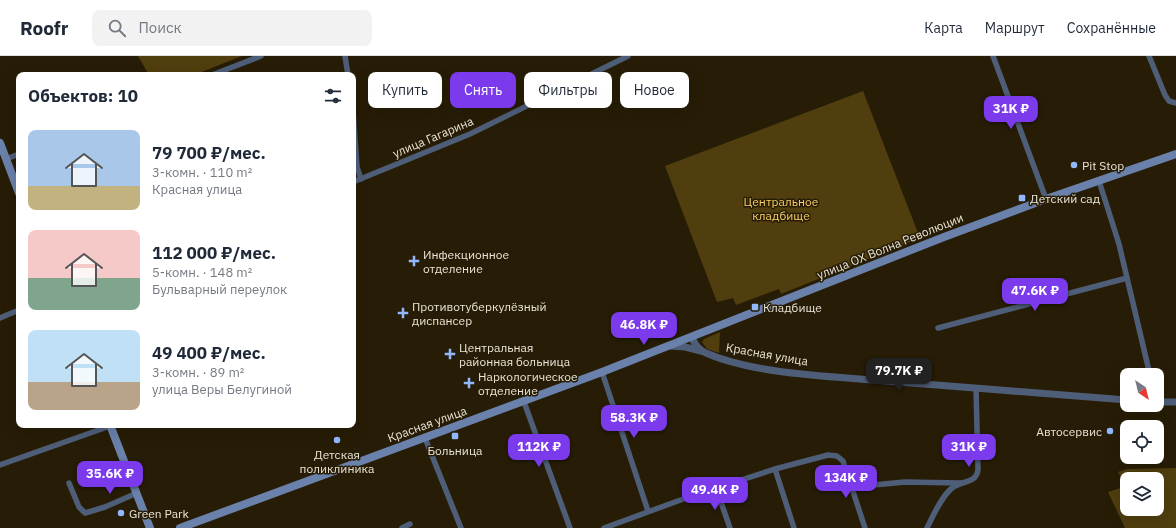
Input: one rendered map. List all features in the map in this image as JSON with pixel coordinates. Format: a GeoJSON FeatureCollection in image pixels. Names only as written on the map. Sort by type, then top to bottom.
{"type":"FeatureCollection","features":[{"type":"Feature","properties":{"kind":"main road"},"geometry":{"type":"LineString","coordinates":[[0,143],[3,160],[16,187]]}},
{"type":"Feature","properties":{"kind":"main road","name":"улица ОХ Волна Революции"},"geometry":{"type":"LineString","coordinates":[[692,338],[872,265],[1046,199],[1176,154]]}},
{"type":"Feature","properties":{"kind":"main road","name":"Красная улица"},"geometry":{"type":"LineString","coordinates":[[180,528],[524,402],[692,338]]}},
{"type":"Feature","properties":{"kind":"main road"},"geometry":{"type":"LineString","coordinates":[[111,428],[150,528]]}},
{"type":"Feature","properties":{"kind":"street"},"geometry":{"type":"LineString","coordinates":[[220,72],[261,56]]}},
{"type":"Feature","properties":{"kind":"street"},"geometry":{"type":"LineString","coordinates":[[345,56],[348,72]]}},
{"type":"Feature","properties":{"kind":"street","name":"улица Гагарина"},"geometry":{"type":"LineString","coordinates":[[356,181],[470,134],[628,56]]}},
{"type":"Feature","properties":{"kind":"street"},"geometry":{"type":"LineString","coordinates":[[993,56],[1046,199]]}},
{"type":"Feature","properties":{"kind":"street"},"geometry":{"type":"LineString","coordinates":[[1150,56],[1164,95],[1169,101],[1176,103]]}},
{"type":"Feature","properties":{"kind":"street"},"geometry":{"type":"LineString","coordinates":[[356,153],[360,179]]}},
{"type":"Feature","properties":{"kind":"street"},"geometry":{"type":"LineString","coordinates":[[3,160],[16,155]]}},
{"type":"Feature","properties":{"kind":"street"},"geometry":{"type":"LineString","coordinates":[[1099,181],[1114,226],[1148,368]]}},
{"type":"Feature","properties":{"kind":"street"},"geometry":{"type":"LineString","coordinates":[[938,328],[1127,278]]}},
{"type":"Feature","properties":{"kind":"street"},"geometry":{"type":"LineString","coordinates":[[0,318],[16,311]]}},
{"type":"Feature","properties":{"kind":"street","name":"Красная улица"},"geometry":{"type":"LineString","coordinates":[[692,338],[699,349],[709,354],[744,364],[779,370],[1120,399]]}},
{"type":"Feature","properties":{"kind":"street"},"geometry":{"type":"LineString","coordinates":[[670,346],[685,347],[709,354]]}},
{"type":"Feature","properties":{"kind":"street"},"geometry":{"type":"LineString","coordinates":[[602,372],[648,511]]}},
{"type":"Feature","properties":{"kind":"street"},"geometry":{"type":"LineString","coordinates":[[927,528],[950,489],[972,480],[978,473],[976,388]]}},
{"type":"Feature","properties":{"kind":"street"},"geometry":{"type":"LineString","coordinates":[[524,402],[570,528]]}},
{"type":"Feature","properties":{"kind":"street"},"geometry":{"type":"LineString","coordinates":[[1164,402],[1176,402]]}},
{"type":"Feature","properties":{"kind":"street"},"geometry":{"type":"LineString","coordinates":[[0,465],[102,428]]}},
{"type":"Feature","properties":{"kind":"street"},"geometry":{"type":"LineString","coordinates":[[425,438],[461,528]]}},
{"type":"Feature","properties":{"kind":"street"},"geometry":{"type":"LineString","coordinates":[[604,528],[648,511],[716,488],[828,455],[838,457],[844,464],[865,528]]}},
{"type":"Feature","properties":{"kind":"street"},"geometry":{"type":"LineString","coordinates":[[775,470],[794,528]]}},
{"type":"Feature","properties":{"kind":"street"},"geometry":{"type":"LineString","coordinates":[[852,487],[905,482],[963,483]]}},
{"type":"Feature","properties":{"kind":"street"},"geometry":{"type":"LineString","coordinates":[[69,483],[79,507],[85,512],[105,507],[137,493]]}},
{"type":"Feature","properties":{"kind":"street"},"geometry":{"type":"LineString","coordinates":[[716,488],[730,528]]}},
{"type":"Feature","properties":{"kind":"street"},"geometry":{"type":"LineString","coordinates":[[402,528],[410,524]]}},
{"type":"Feature","properties":{"kind":"green space"},"geometry":{"type":"Polygon","coordinates":[[[138,56],[242,56],[202,72],[147,72],[138,56]]]}},
{"type":"Feature","properties":{"kind":"green space","name":"Центральное кладбище"},"geometry":{"type":"Polygon","coordinates":[[[863,91],[920,238],[781,294],[779,289],[736,305],[733,298],[717,302],[665,166],[863,91]]]}},
{"type":"Feature","properties":{"kind":"green space"},"geometry":{"type":"Polygon","coordinates":[[[720,332],[719,353],[707,349],[702,342],[704,339],[720,332]]]}},
{"type":"Feature","properties":{"kind":"green space"},"geometry":{"type":"Polygon","coordinates":[[[1176,468],[1176,528],[1125,528],[1108,492],[1120,488],[1120,516],[1164,516],[1164,472],[1120,472],[1120,476],[1118,472],[1127,469],[1176,468]]]}},
{"type":"Feature","properties":{"kind":"place","name":"Pit Stop"},"geometry":{"type":"Point","coordinates":[1074,165]}},
{"type":"Feature","properties":{"kind":"place","name":"Детский сад"},"geometry":{"type":"Point","coordinates":[1022,198]}},
{"type":"Feature","properties":{"kind":"place","name":"Инфекционное отделение"},"geometry":{"type":"Point","coordinates":[414,261]}},
{"type":"Feature","properties":{"kind":"place","name":"Кладбище"},"geometry":{"type":"Point","coordinates":[755,307]}},
{"type":"Feature","properties":{"kind":"place","name":"Противотуберкулёзный диспансер"},"geometry":{"type":"Point","coordinates":[403,313]}},
{"type":"Feature","properties":{"kind":"place","name":"Центральная районная больница"},"geometry":{"type":"Point","coordinates":[450,354]}},
{"type":"Feature","properties":{"kind":"place","name":"Наркологическое отделение"},"geometry":{"type":"Point","coordinates":[469,383]}},
{"type":"Feature","properties":{"kind":"place","name":"Автосервис"},"geometry":{"type":"Point","coordinates":[1110,431]}},
{"type":"Feature","properties":{"kind":"place","name":"Больница"},"geometry":{"type":"Point","coordinates":[455,436]}},
{"type":"Feature","properties":{"kind":"place","name":"Детская поликлиника"},"geometry":{"type":"Point","coordinates":[337,440]}},
{"type":"Feature","properties":{"kind":"place","name":"Green Park"},"geometry":{"type":"Point","coordinates":[121,513]}}]}
